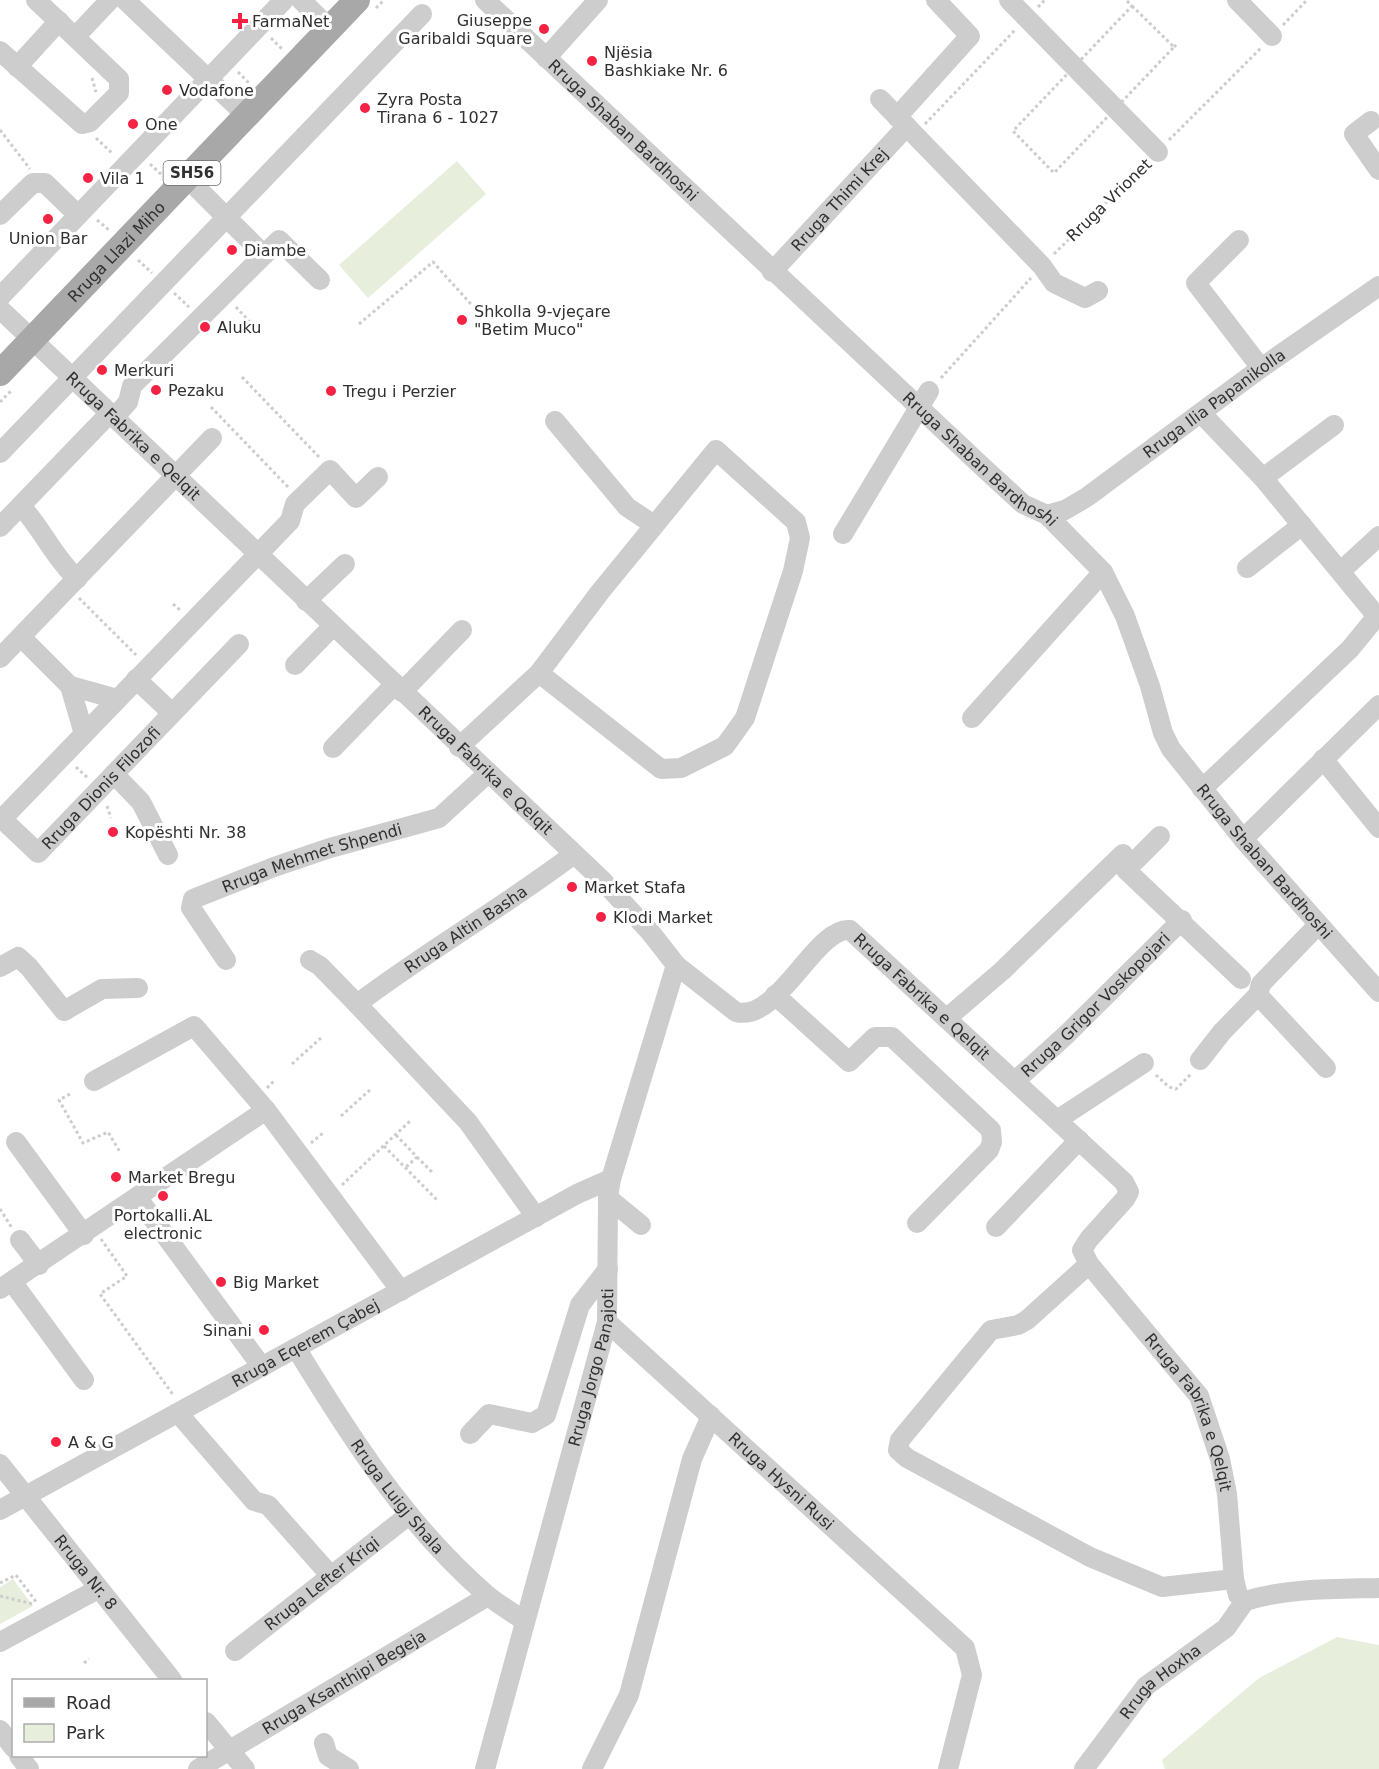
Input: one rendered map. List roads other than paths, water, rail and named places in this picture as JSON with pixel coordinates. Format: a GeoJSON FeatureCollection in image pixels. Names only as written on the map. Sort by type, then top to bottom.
{"type":"FeatureCollection","features":[{"type":"Feature","properties":{"kind":"main road","name":"Rruga Llazi Miho"},"geometry":{"type":"LineString","coordinates":[[0,372],[357,0]]}},
{"type":"Feature","properties":{"kind":"street"},"geometry":{"type":"LineString","coordinates":[[0,51],[79,122],[90,122],[119,93],[121,86],[119,79],[36,0]]}},
{"type":"Feature","properties":{"kind":"street"},"geometry":{"type":"LineString","coordinates":[[75,37],[110,0]]}},
{"type":"Feature","properties":{"kind":"street"},"geometry":{"type":"LineString","coordinates":[[125,0],[247,116]]}},
{"type":"Feature","properties":{"kind":"street"},"geometry":{"type":"LineString","coordinates":[[0,297],[284,0]]}},
{"type":"Feature","properties":{"kind":"street"},"geometry":{"type":"LineString","coordinates":[[301,0],[330,29]]}},
{"type":"Feature","properties":{"kind":"street","name":"Rruga Shaban Bardhoshi"},"geometry":{"type":"LineString","coordinates":[[485,0],[772,272],[1023,504],[1047,515],[1103,572],[1125,616],[1150,686],[1163,733],[1171,749],[1243,840],[1317,926],[1379,992]]}},
{"type":"Feature","properties":{"kind":"street"},"geometry":{"type":"LineString","coordinates":[[546,58],[598,0]]}},
{"type":"Feature","properties":{"kind":"street"},"geometry":{"type":"LineString","coordinates":[[1009,0],[1069,72],[1111,113],[1158,152]]}},
{"type":"Feature","properties":{"kind":"street"},"geometry":{"type":"LineString","coordinates":[[1237,0],[1272,36]]}},
{"type":"Feature","properties":{"kind":"street","name":"Rruga Thimi Krej"},"geometry":{"type":"LineString","coordinates":[[772,272],[906,126],[970,36],[941,2]]}},
{"type":"Feature","properties":{"kind":"street"},"geometry":{"type":"LineString","coordinates":[[0,453],[72,378],[158,278],[226,218],[422,14]]}},
{"type":"Feature","properties":{"kind":"street"},"geometry":{"type":"LineString","coordinates":[[17,66],[59,21]]}},
{"type":"Feature","properties":{"kind":"street"},"geometry":{"type":"LineString","coordinates":[[880,99],[1042,266],[1054,283],[1085,298],[1098,291]]}},
{"type":"Feature","properties":{"kind":"street"},"geometry":{"type":"LineString","coordinates":[[1371,120],[1354,134],[1379,170]]}},
{"type":"Feature","properties":{"kind":"street"},"geometry":{"type":"LineString","coordinates":[[187,178],[264,255]]}},
{"type":"Feature","properties":{"kind":"street"},"geometry":{"type":"LineString","coordinates":[[0,215],[33,183],[39,181],[45,183],[78,215]]}},
{"type":"Feature","properties":{"kind":"street"},"geometry":{"type":"LineString","coordinates":[[0,527],[128,402],[132,386],[279,240],[320,280]]}},
{"type":"Feature","properties":{"kind":"street"},"geometry":{"type":"LineString","coordinates":[[1239,240],[1196,283],[1261,368]]}},
{"type":"Feature","properties":{"kind":"street","name":"Rruga Ilia Papanikolla"},"geometry":{"type":"LineString","coordinates":[[1047,515],[1065,510],[1087,496],[1261,368],[1379,286]]}},
{"type":"Feature","properties":{"kind":"street","name":"Rruga Fabrika e Qelqit"},"geometry":{"type":"LineString","coordinates":[[0,309],[487,774],[574,854],[634,914],[676,964],[736,1012],[746,1014],[757,1010],[775,995],[834,934],[850,930],[1124,1182],[1129,1192],[1082,1250],[1089,1264],[1199,1396],[1220,1459],[1227,1494],[1234,1579],[1238,1595],[1245,1602]]}},
{"type":"Feature","properties":{"kind":"street"},"geometry":{"type":"LineString","coordinates":[[843,534],[929,391]]}},
{"type":"Feature","properties":{"kind":"street"},"geometry":{"type":"LineString","coordinates":[[1201,413],[1263,478],[1378,617],[1350,649],[1202,789]]}},
{"type":"Feature","properties":{"kind":"street"},"geometry":{"type":"LineString","coordinates":[[555,421],[627,507],[654,525]]}},
{"type":"Feature","properties":{"kind":"street"},"geometry":{"type":"LineString","coordinates":[[1263,478],[1334,425]]}},
{"type":"Feature","properties":{"kind":"street"},"geometry":{"type":"LineString","coordinates":[[117,699],[70,686],[8,644],[73,583],[212,438]]}},
{"type":"Feature","properties":{"kind":"street"},"geometry":{"type":"LineString","coordinates":[[459,747],[538,673],[716,450],[796,522],[800,538],[793,571],[745,718],[725,746],[681,768],[661,769],[538,673]]}},
{"type":"Feature","properties":{"kind":"street","name":"Rruga Dionis Filozofi"},"geometry":{"type":"LineString","coordinates":[[239,644],[114,774],[103,796],[38,853],[1,820],[290,520],[295,504],[330,470],[356,498],[378,477]]}},
{"type":"Feature","properties":{"kind":"street"},"geometry":{"type":"LineString","coordinates":[[21,506],[48,541],[57,561],[73,583]]}},
{"type":"Feature","properties":{"kind":"street"},"geometry":{"type":"LineString","coordinates":[[1247,568],[1302,525]]}},
{"type":"Feature","properties":{"kind":"street"},"geometry":{"type":"LineString","coordinates":[[1341,571],[1379,536]]}},
{"type":"Feature","properties":{"kind":"street"},"geometry":{"type":"LineString","coordinates":[[306,601],[345,564]]}},
{"type":"Feature","properties":{"kind":"street"},"geometry":{"type":"LineString","coordinates":[[972,718],[1103,572]]}},
{"type":"Feature","properties":{"kind":"street"},"geometry":{"type":"LineString","coordinates":[[295,665],[333,626]]}},
{"type":"Feature","properties":{"kind":"street"},"geometry":{"type":"LineString","coordinates":[[333,748],[462,630]]}},
{"type":"Feature","properties":{"kind":"street","name":"Rruga Dionis Filozofi"},"geometry":{"type":"LineString","coordinates":[[142,673],[172,714]]}},
{"type":"Feature","properties":{"kind":"street"},"geometry":{"type":"LineString","coordinates":[[70,686],[84,734]]}},
{"type":"Feature","properties":{"kind":"street"},"geometry":{"type":"LineString","coordinates":[[1243,840],[1379,705]]}},
{"type":"Feature","properties":{"kind":"street"},"geometry":{"type":"LineString","coordinates":[[1323,759],[1379,828]]}},
{"type":"Feature","properties":{"kind":"street"},"geometry":{"type":"LineString","coordinates":[[114,774],[141,802],[168,855]]}},
{"type":"Feature","properties":{"kind":"street","name":"Rruga Mehmet Shpendi"},"geometry":{"type":"LineString","coordinates":[[226,960],[191,908],[193,899],[330,848],[439,818],[487,774]]}},
{"type":"Feature","properties":{"kind":"street"},"geometry":{"type":"LineString","coordinates":[[947,1018],[1160,836]]}},
{"type":"Feature","properties":{"kind":"street","name":"Rruga Altin Basha"},"geometry":{"type":"LineString","coordinates":[[357,1004],[401,971],[540,880],[574,854]]}},
{"type":"Feature","properties":{"kind":"street"},"geometry":{"type":"LineString","coordinates":[[1123,866],[1178,924],[1241,979]]}},
{"type":"Feature","properties":{"kind":"street","name":"Rruga Grigor Voskopojari"},"geometry":{"type":"LineString","coordinates":[[1016,1082],[1178,924]]}},
{"type":"Feature","properties":{"kind":"street"},"geometry":{"type":"LineString","coordinates":[[1200,1060],[1222,1032],[1258,995],[1261,984],[1317,926]]}},
{"type":"Feature","properties":{"kind":"street"},"geometry":{"type":"LineString","coordinates":[[0,967],[18,957],[30,967],[64,1011],[102,989],[138,987]]}},
{"type":"Feature","properties":{"kind":"street"},"geometry":{"type":"LineString","coordinates":[[310,960],[320,966],[468,1122],[536,1217]]}},
{"type":"Feature","properties":{"kind":"street","name":"Rruga Jorgo Panajoti"},"geometry":{"type":"LineString","coordinates":[[485,1769],[607,1322],[610,1189],[676,964]]}},
{"type":"Feature","properties":{"kind":"street"},"geometry":{"type":"LineString","coordinates":[[775,995],[849,1062],[875,1036],[892,1036],[991,1130],[992,1142],[989,1150],[917,1223]]}},
{"type":"Feature","properties":{"kind":"street"},"geometry":{"type":"LineString","coordinates":[[1258,995],[1326,1068]]}},
{"type":"Feature","properties":{"kind":"street"},"geometry":{"type":"LineString","coordinates":[[94,1081],[194,1026],[266,1110],[400,1291]]}},
{"type":"Feature","properties":{"kind":"street"},"geometry":{"type":"LineString","coordinates":[[1057,1120],[1144,1063]]}},
{"type":"Feature","properties":{"kind":"street"},"geometry":{"type":"LineString","coordinates":[[84,1380],[7,1286],[266,1110]]}},
{"type":"Feature","properties":{"kind":"street"},"geometry":{"type":"LineString","coordinates":[[996,1227],[1078,1140]]}},
{"type":"Feature","properties":{"kind":"street"},"geometry":{"type":"LineString","coordinates":[[16,1142],[88,1232]]}},
{"type":"Feature","properties":{"kind":"street"},"geometry":{"type":"LineString","coordinates":[[610,1189],[641,1225]]}},
{"type":"Feature","properties":{"kind":"street","name":"Rruga Eqerem Çabej"},"geometry":{"type":"LineString","coordinates":[[0,1510],[176,1406],[262,1367],[536,1217],[610,1189]]}},
{"type":"Feature","properties":{"kind":"street"},"geometry":{"type":"LineString","coordinates":[[137,1197],[262,1367]]}},
{"type":"Feature","properties":{"kind":"street"},"geometry":{"type":"LineString","coordinates":[[20,1240],[39,1265]]}},
{"type":"Feature","properties":{"kind":"street"},"geometry":{"type":"LineString","coordinates":[[1089,1264],[1027,1320],[1018,1325],[992,1330],[900,1440],[898,1450],[907,1458],[1090,1557],[1162,1587],[1234,1579]]}},
{"type":"Feature","properties":{"kind":"street"},"geometry":{"type":"LineString","coordinates":[[470,1434],[489,1414],[532,1423],[546,1415],[580,1305],[608,1269]]}},
{"type":"Feature","properties":{"kind":"street","name":"Rruga Hysni Rusi"},"geometry":{"type":"LineString","coordinates":[[607,1322],[965,1648],[972,1675],[948,1769]]}},
{"type":"Feature","properties":{"kind":"street","name":"Rruga Luigj Shala"},"geometry":{"type":"LineString","coordinates":[[296,1348],[365,1457],[409,1515],[488,1596],[525,1621]]}},
{"type":"Feature","properties":{"kind":"street"},"geometry":{"type":"LineString","coordinates":[[176,1406],[254,1501],[268,1505],[331,1576]]}},
{"type":"Feature","properties":{"kind":"street"},"geometry":{"type":"LineString","coordinates":[[592,1769],[629,1695],[692,1460],[711,1416]]}},
{"type":"Feature","properties":{"kind":"street","name":"Rruga Nr. 8"},"geometry":{"type":"LineString","coordinates":[[0,1464],[171,1679]]}},
{"type":"Feature","properties":{"kind":"street","name":"Rruga Lefter Kriqi"},"geometry":{"type":"LineString","coordinates":[[235,1651],[409,1515]]}},
{"type":"Feature","properties":{"kind":"street"},"geometry":{"type":"LineString","coordinates":[[1245,1602],[1283,1593],[1335,1588],[1379,1588]]}},
{"type":"Feature","properties":{"kind":"street"},"geometry":{"type":"LineString","coordinates":[[0,1642],[42,1611],[98,1589]]}},
{"type":"Feature","properties":{"kind":"street","name":"Rruga Ksanthipi Begeja"},"geometry":{"type":"LineString","coordinates":[[198,1769],[488,1596]]}},
{"type":"Feature","properties":{"kind":"street","name":"Rruga Hoxha"},"geometry":{"type":"LineString","coordinates":[[1084,1769],[1146,1686],[1226,1628],[1245,1602]]}},
{"type":"Feature","properties":{"kind":"street"},"geometry":{"type":"LineString","coordinates":[[207,1723],[245,1769]]}},
{"type":"Feature","properties":{"kind":"street"},"geometry":{"type":"LineString","coordinates":[[324,1743],[328,1756],[349,1769]]}},
{"type":"Feature","properties":{"kind":"place","name":"FarmaNet"},"geometry":{"type":"Point","coordinates":[240,21]}},
{"type":"Feature","properties":{"kind":"place","name":"Giuseppe Garibaldi Square"},"geometry":{"type":"Point","coordinates":[544,29]}},
{"type":"Feature","properties":{"kind":"place","name":"Njësia Bashkiake Nr. 6"},"geometry":{"type":"Point","coordinates":[592,61]}},
{"type":"Feature","properties":{"kind":"place","name":"Vodafone"},"geometry":{"type":"Point","coordinates":[167,90]}},
{"type":"Feature","properties":{"kind":"place","name":"Zyra Posta Tirana 6 - 1027"},"geometry":{"type":"Point","coordinates":[365,108]}},
{"type":"Feature","properties":{"kind":"place","name":"One"},"geometry":{"type":"Point","coordinates":[133,124]}},
{"type":"Feature","properties":{"kind":"place","name":"Vila 1"},"geometry":{"type":"Point","coordinates":[88,178]}},
{"type":"Feature","properties":{"kind":"place","name":"Union Bar"},"geometry":{"type":"Point","coordinates":[48,219]}},
{"type":"Feature","properties":{"kind":"place","name":"Diambe"},"geometry":{"type":"Point","coordinates":[232,250]}},
{"type":"Feature","properties":{"kind":"place","name":"Shkolla 9-vjeçare \"Betim Muco\""},"geometry":{"type":"Point","coordinates":[462,320]}},
{"type":"Feature","properties":{"kind":"place","name":"Aluku"},"geometry":{"type":"Point","coordinates":[205,327]}},
{"type":"Feature","properties":{"kind":"place","name":"Merkuri"},"geometry":{"type":"Point","coordinates":[102,370]}},
{"type":"Feature","properties":{"kind":"place","name":"Pezaku"},"geometry":{"type":"Point","coordinates":[156,390]}},
{"type":"Feature","properties":{"kind":"place","name":"Tregu i Perzier"},"geometry":{"type":"Point","coordinates":[331,391]}},
{"type":"Feature","properties":{"kind":"place","name":"Kopështi Nr. 38"},"geometry":{"type":"Point","coordinates":[113,832]}},
{"type":"Feature","properties":{"kind":"place","name":"Market Stafa"},"geometry":{"type":"Point","coordinates":[572,887]}},
{"type":"Feature","properties":{"kind":"place","name":"Klodi Market"},"geometry":{"type":"Point","coordinates":[601,917]}},
{"type":"Feature","properties":{"kind":"place","name":"Market Bregu"},"geometry":{"type":"Point","coordinates":[116,1177]}},
{"type":"Feature","properties":{"kind":"place","name":"Portokalli.AL electronic"},"geometry":{"type":"Point","coordinates":[163,1196]}},
{"type":"Feature","properties":{"kind":"place","name":"Big Market"},"geometry":{"type":"Point","coordinates":[221,1282]}},
{"type":"Feature","properties":{"kind":"place","name":"Sinani"},"geometry":{"type":"Point","coordinates":[264,1330]}},
{"type":"Feature","properties":{"kind":"place","name":"A & G"},"geometry":{"type":"Point","coordinates":[56,1442]}}]}
